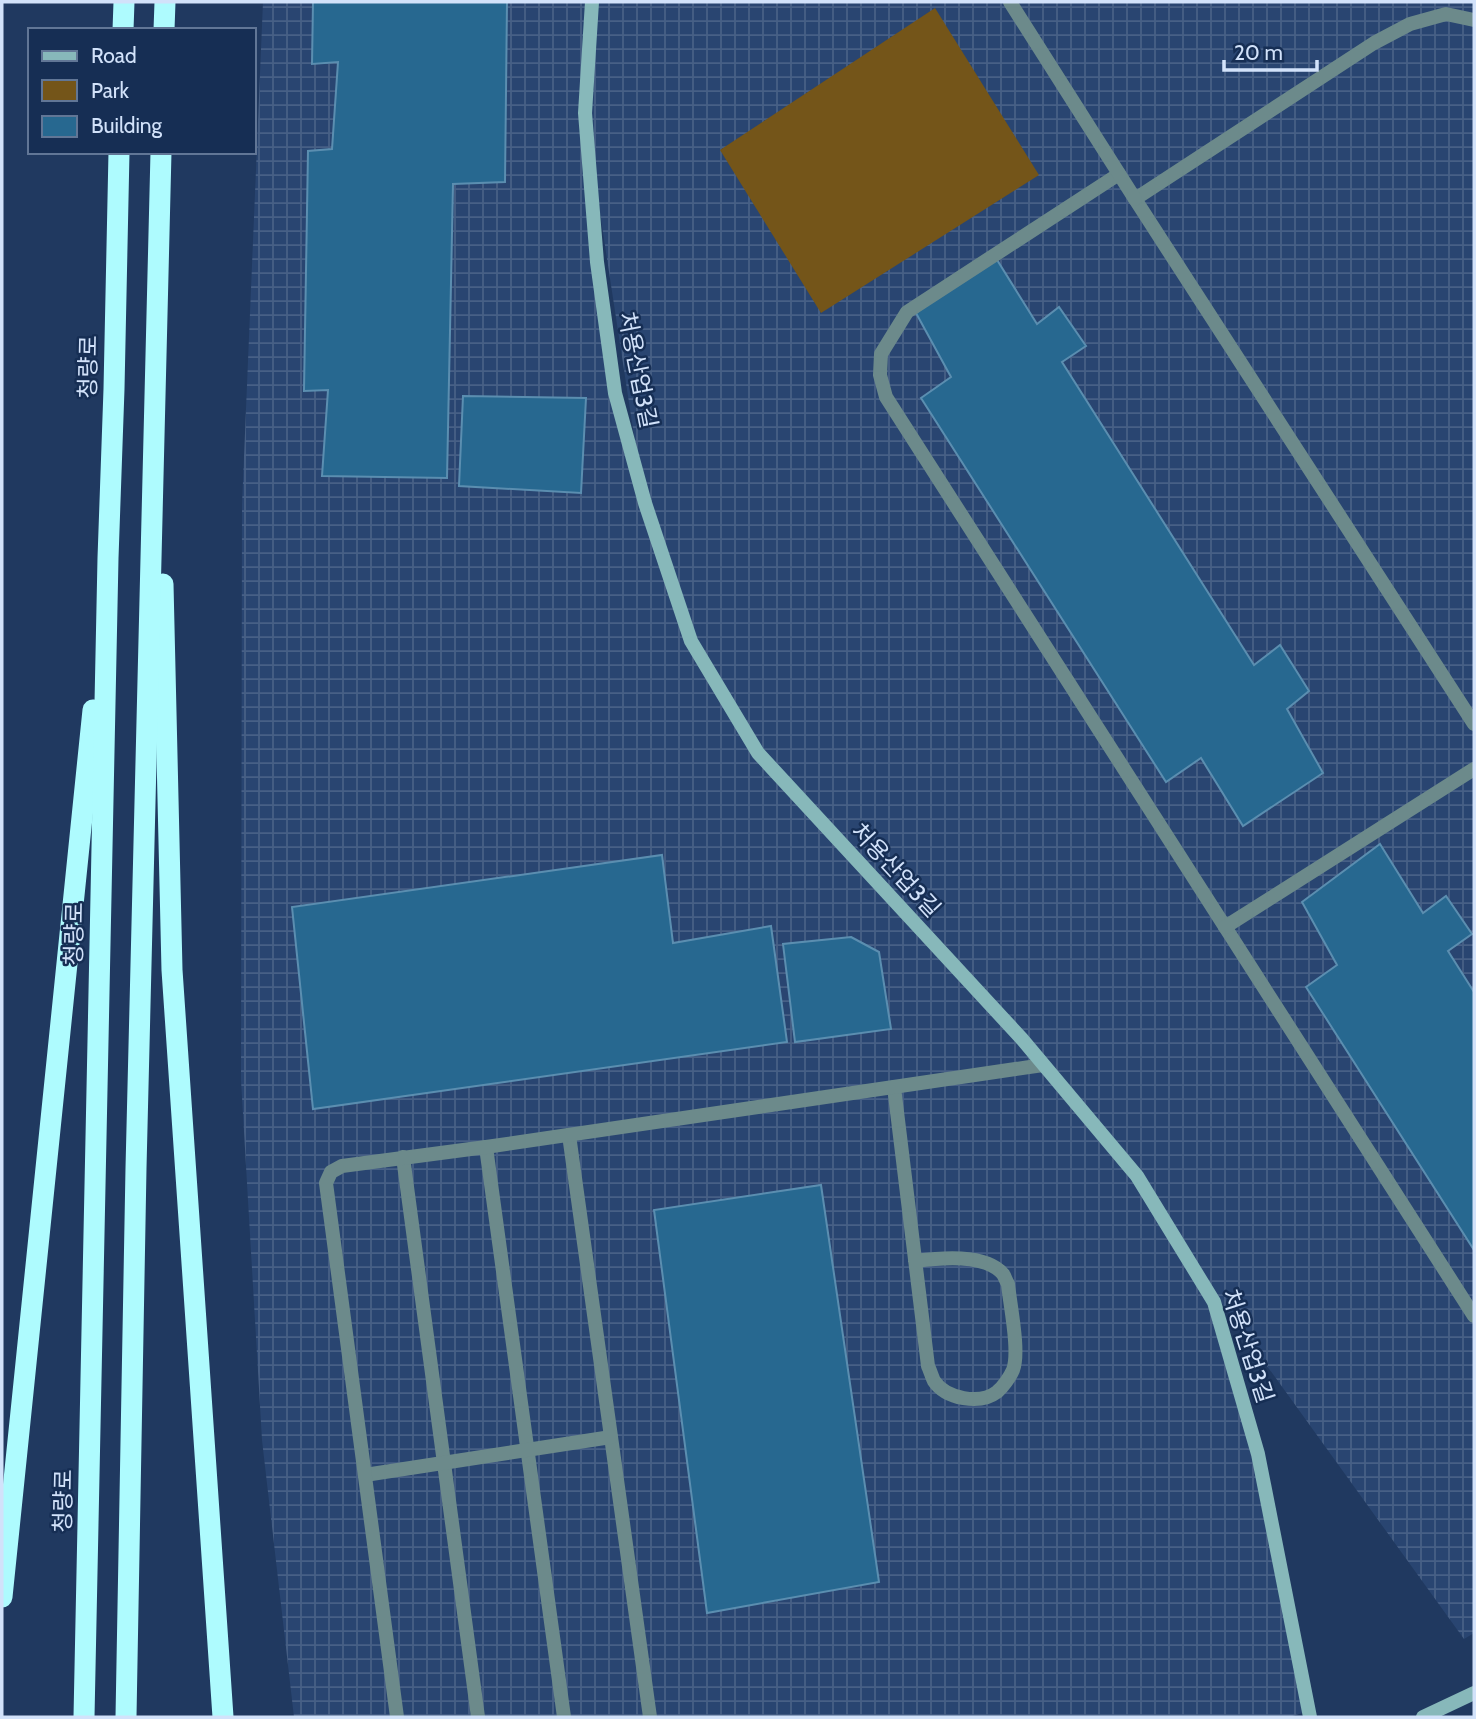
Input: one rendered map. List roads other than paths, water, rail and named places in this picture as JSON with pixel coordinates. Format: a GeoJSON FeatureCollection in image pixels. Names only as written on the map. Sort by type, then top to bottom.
{"type":"FeatureCollection","features":[{"type":"Feature","properties":{"kind":"highway"},"geometry":{"type":"LineString","coordinates":[[123,28],[124,2]]}},
{"type":"Feature","properties":{"kind":"highway"},"geometry":{"type":"LineString","coordinates":[[164,28],[165,2]]}},
{"type":"Feature","properties":{"kind":"highway","name":"청량로"},"geometry":{"type":"LineString","coordinates":[[85,1717],[108,558],[119,154]]}},
{"type":"Feature","properties":{"kind":"highway"},"geometry":{"type":"LineString","coordinates":[[126,1717],[136,1168],[161,154]]}},
{"type":"Feature","properties":{"kind":"highway"},"geometry":{"type":"LineString","coordinates":[[157,295],[172,970],[223,1717]]}},
{"type":"Feature","properties":{"kind":"highway"},"geometry":{"type":"LineString","coordinates":[[2,1597],[108,558]]}},
{"type":"Feature","properties":{"kind":"street","name":"처용산업3길"},"geometry":{"type":"LineString","coordinates":[[592,2],[584,113],[597,262],[615,393],[645,503],[691,641],[758,753],[1013,1029],[1137,1176],[1214,1302],[1258,1454],[1310,1717]]}},
{"type":"Feature","properties":{"kind":"street"},"geometry":{"type":"LineString","coordinates":[[1010,2],[1135,199],[1470,708],[1474,724]]}},
{"type":"Feature","properties":{"kind":"street"},"geometry":{"type":"LineString","coordinates":[[1135,199],[1374,43],[1410,24],[1446,14],[1474,20]]}},
{"type":"Feature","properties":{"kind":"street"},"geometry":{"type":"LineString","coordinates":[[1119,173],[907,312],[881,354],[880,375],[886,397],[1474,1317]]}},
{"type":"Feature","properties":{"kind":"street"},"geometry":{"type":"LineString","coordinates":[[1225,927],[1474,769]]}},
{"type":"Feature","properties":{"kind":"street"},"geometry":{"type":"LineString","coordinates":[[397,1717],[326,1183],[331,1172],[342,1166],[1043,1065]]}},
{"type":"Feature","properties":{"kind":"street"},"geometry":{"type":"LineString","coordinates":[[894,1087],[915,1261],[928,1366],[935,1382],[957,1398],[986,1397],[996,1392],[1012,1371],[1016,1358],[1008,1284],[1002,1273],[973,1260],[938,1258],[915,1261]]}},
{"type":"Feature","properties":{"kind":"street"},"geometry":{"type":"LineString","coordinates":[[569,1135],[650,1717]]}},
{"type":"Feature","properties":{"kind":"street"},"geometry":{"type":"LineString","coordinates":[[486,1147],[564,1717]]}},
{"type":"Feature","properties":{"kind":"street"},"geometry":{"type":"LineString","coordinates":[[403,1157],[478,1717]]}},
{"type":"Feature","properties":{"kind":"street"},"geometry":{"type":"LineString","coordinates":[[365,1475],[611,1437]]}},
{"type":"Feature","properties":{"kind":"street"},"geometry":{"type":"LineString","coordinates":[[1423,1717],[1474,1693]]}}]}
